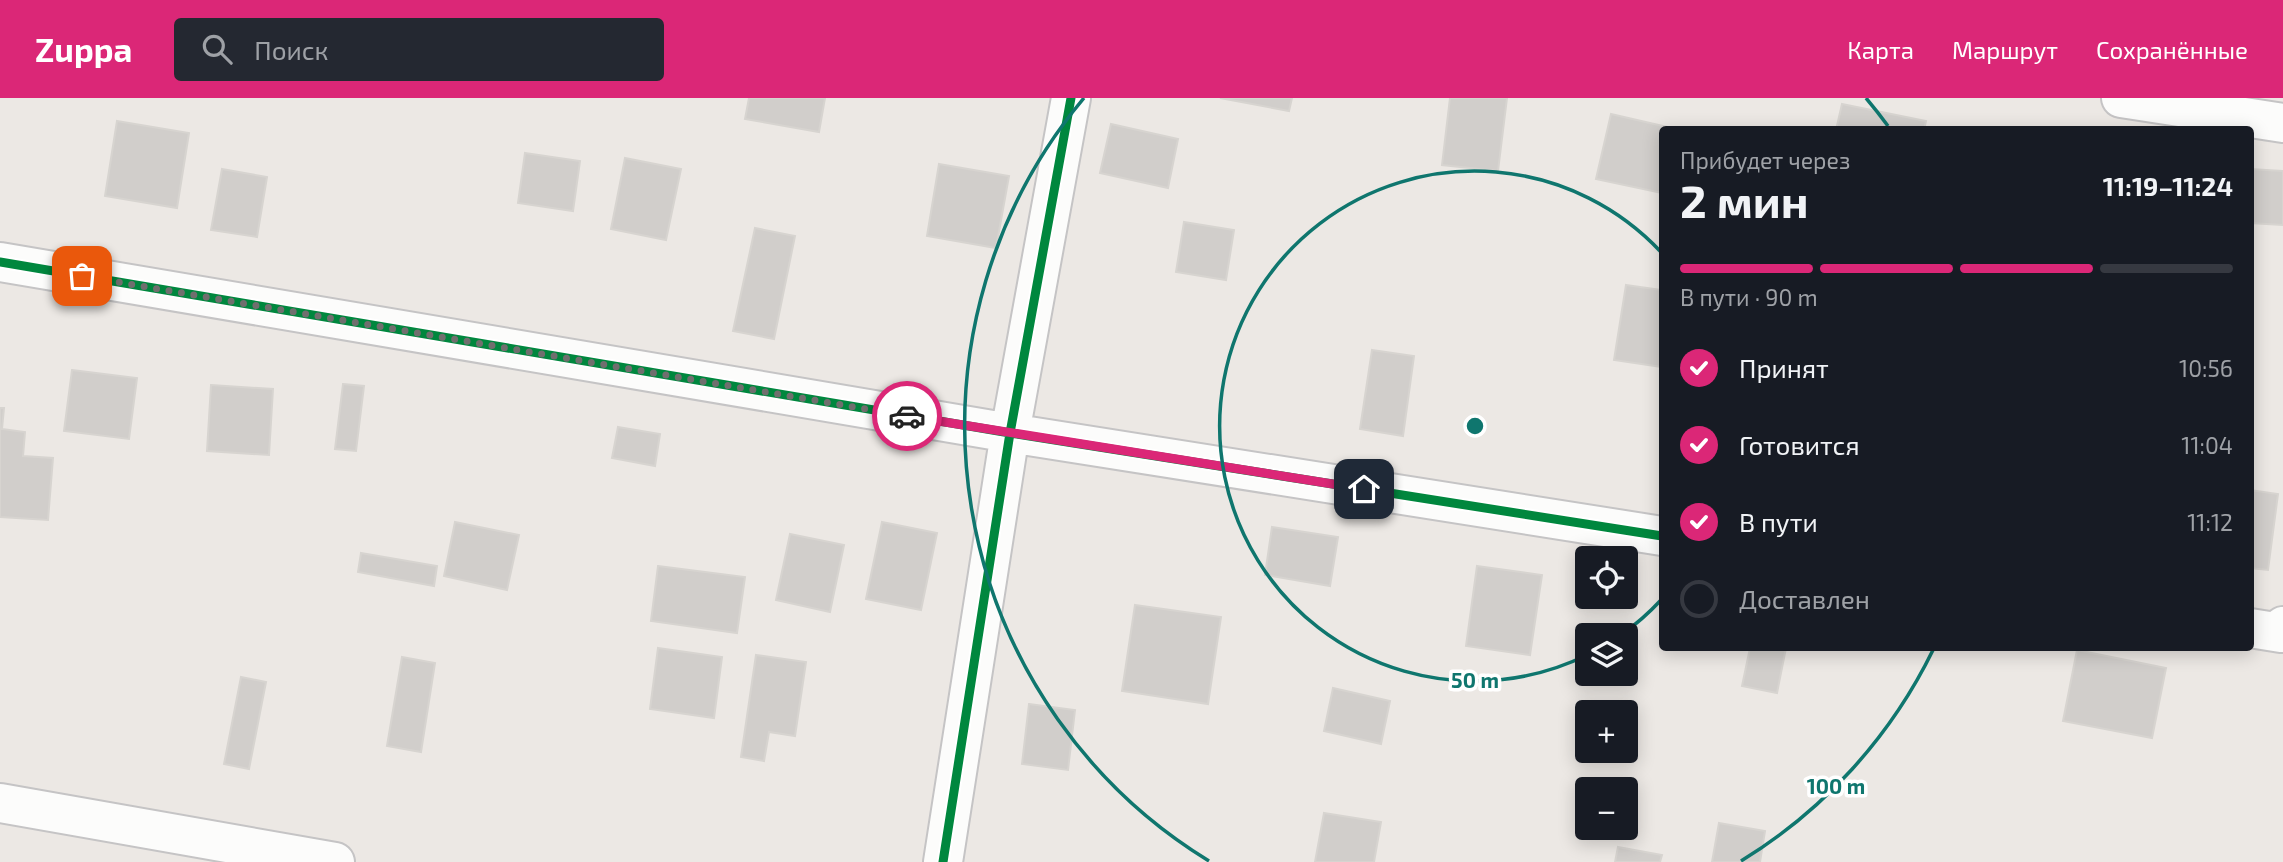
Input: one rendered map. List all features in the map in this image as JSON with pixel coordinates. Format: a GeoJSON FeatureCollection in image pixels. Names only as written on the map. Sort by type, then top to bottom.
{"type":"FeatureCollection","features":[{"type":"Feature","properties":{"kind":"street"},"geometry":{"type":"LineString","coordinates":[[943,862],[1010,433],[1071,98]]}},
{"type":"Feature","properties":{"kind":"street"},"geometry":{"type":"LineString","coordinates":[[2121,98],[2283,123]]}},
{"type":"Feature","properties":{"kind":"street"},"geometry":{"type":"LineString","coordinates":[[0,262],[1010,433],[1659,536]]}},
{"type":"Feature","properties":{"kind":"street"},"geometry":{"type":"LineString","coordinates":[[0,803],[335,862]]}},
{"type":"Feature","properties":{"kind":"building"},"geometry":{"type":"Polygon","coordinates":[[[749,98],[825,98],[819,132],[745,119],[749,98]]]}},
{"type":"Feature","properties":{"kind":"building"},"geometry":{"type":"Polygon","coordinates":[[[1220,98],[1292,98],[1289,111],[1220,98]]]}},
{"type":"Feature","properties":{"kind":"building"},"geometry":{"type":"Polygon","coordinates":[[[1450,98],[1507,98],[1498,171],[1442,165],[1450,98]]]}},
{"type":"Feature","properties":{"kind":"building"},"geometry":{"type":"Polygon","coordinates":[[[1842,104],[1926,121],[1925,126],[1837,126],[1842,104]]]}},
{"type":"Feature","properties":{"kind":"building"},"geometry":{"type":"Polygon","coordinates":[[[1611,114],[1663,126],[1659,126],[1659,192],[1596,179],[1611,114]]]}},
{"type":"Feature","properties":{"kind":"building"},"geometry":{"type":"Polygon","coordinates":[[[117,121],[189,133],[177,208],[105,196],[117,121]]]}},
{"type":"Feature","properties":{"kind":"building"},"geometry":{"type":"Polygon","coordinates":[[[1111,124],[1178,139],[1168,188],[1100,173],[1111,124]]]}},
{"type":"Feature","properties":{"kind":"building"},"geometry":{"type":"Polygon","coordinates":[[[525,153],[580,161],[573,211],[518,203],[525,153]]]}},
{"type":"Feature","properties":{"kind":"building"},"geometry":{"type":"Polygon","coordinates":[[[625,158],[681,169],[666,240],[611,229],[625,158]]]}},
{"type":"Feature","properties":{"kind":"building"},"geometry":{"type":"Polygon","coordinates":[[[939,164],[1009,176],[996,248],[927,236],[939,164]]]}},
{"type":"Feature","properties":{"kind":"building"},"geometry":{"type":"Polygon","coordinates":[[[222,169],[267,177],[257,237],[211,230],[222,169]]]}},
{"type":"Feature","properties":{"kind":"building"},"geometry":{"type":"Polygon","coordinates":[[[2254,169],[2283,171],[2283,225],[2254,223],[2254,169]]]}},
{"type":"Feature","properties":{"kind":"building"},"geometry":{"type":"Polygon","coordinates":[[[1184,222],[1234,230],[1226,280],[1176,272],[1184,222]]]}},
{"type":"Feature","properties":{"kind":"building"},"geometry":{"type":"Polygon","coordinates":[[[755,228],[795,236],[774,339],[733,331],[755,228]]]}},
{"type":"Feature","properties":{"kind":"building"},"geometry":{"type":"Polygon","coordinates":[[[1626,285],[1659,290],[1659,367],[1614,360],[1626,285]]]}},
{"type":"Feature","properties":{"kind":"building"},"geometry":{"type":"Polygon","coordinates":[[[1372,350],[1414,356],[1403,436],[1360,429],[1372,350]]]}},
{"type":"Feature","properties":{"kind":"building"},"geometry":{"type":"Polygon","coordinates":[[[72,370],[137,378],[129,439],[64,431],[72,370]]]}},
{"type":"Feature","properties":{"kind":"building"},"geometry":{"type":"Polygon","coordinates":[[[343,384],[364,386],[356,451],[335,449],[343,384]]]}},
{"type":"Feature","properties":{"kind":"building"},"geometry":{"type":"Polygon","coordinates":[[[211,385],[273,389],[269,455],[207,451],[211,385]]]}},
{"type":"Feature","properties":{"kind":"building"},"geometry":{"type":"Polygon","coordinates":[[[0,408],[4,408],[2,429],[25,432],[23,456],[53,458],[48,520],[0,517],[0,408]]]}},
{"type":"Feature","properties":{"kind":"building"},"geometry":{"type":"Polygon","coordinates":[[[618,427],[660,434],[655,466],[612,458],[618,427]]]}},
{"type":"Feature","properties":{"kind":"building"},"geometry":{"type":"Polygon","coordinates":[[[2254,491],[2278,494],[2268,570],[2254,568],[2254,491]]]}},
{"type":"Feature","properties":{"kind":"building"},"geometry":{"type":"Polygon","coordinates":[[[455,522],[519,535],[507,590],[444,576],[455,522]]]}},
{"type":"Feature","properties":{"kind":"building"},"geometry":{"type":"Polygon","coordinates":[[[882,522],[937,533],[921,610],[866,599],[882,522]]]}},
{"type":"Feature","properties":{"kind":"building"},"geometry":{"type":"Polygon","coordinates":[[[1272,527],[1338,537],[1330,586],[1265,575],[1272,527]]]}},
{"type":"Feature","properties":{"kind":"building"},"geometry":{"type":"Polygon","coordinates":[[[790,534],[844,545],[830,612],[776,600],[790,534]]]}},
{"type":"Feature","properties":{"kind":"building"},"geometry":{"type":"Polygon","coordinates":[[[361,553],[437,566],[434,586],[358,572],[361,553]]]}},
{"type":"Feature","properties":{"kind":"building"},"geometry":{"type":"Polygon","coordinates":[[[658,566],[745,577],[737,633],[651,621],[658,566]]]}},
{"type":"Feature","properties":{"kind":"building"},"geometry":{"type":"Polygon","coordinates":[[[1477,566],[1542,575],[1530,655],[1466,646],[1477,566]]]}},
{"type":"Feature","properties":{"kind":"building"},"geometry":{"type":"Polygon","coordinates":[[[1135,605],[1221,617],[1208,704],[1122,691],[1135,605]]]}},
{"type":"Feature","properties":{"kind":"building"},"geometry":{"type":"Polygon","coordinates":[[[658,648],[722,657],[714,718],[650,709],[658,648]]]}},
{"type":"Feature","properties":{"kind":"building"},"geometry":{"type":"Polygon","coordinates":[[[1749,651],[1785,651],[1777,693],[1742,686],[1749,651]]]}},
{"type":"Feature","properties":{"kind":"building"},"geometry":{"type":"Polygon","coordinates":[[[2077,651],[2166,668],[2152,738],[2063,721],[2077,651]]]}},
{"type":"Feature","properties":{"kind":"building"},"geometry":{"type":"Polygon","coordinates":[[[756,655],[806,662],[795,736],[769,732],[764,761],[741,757],[756,655]]]}},
{"type":"Feature","properties":{"kind":"building"},"geometry":{"type":"Polygon","coordinates":[[[402,657],[435,663],[421,752],[387,746],[402,657]]]}},
{"type":"Feature","properties":{"kind":"building"},"geometry":{"type":"Polygon","coordinates":[[[241,677],[266,682],[249,769],[224,764],[241,677]]]}},
{"type":"Feature","properties":{"kind":"building"},"geometry":{"type":"Polygon","coordinates":[[[1333,688],[1390,701],[1381,744],[1324,731],[1333,688]]]}},
{"type":"Feature","properties":{"kind":"building"},"geometry":{"type":"Polygon","coordinates":[[[1029,704],[1075,710],[1068,770],[1022,764],[1029,704]]]}},
{"type":"Feature","properties":{"kind":"building"},"geometry":{"type":"Polygon","coordinates":[[[1324,813],[1381,822],[1374,862],[1315,862],[1324,813]]]}},
{"type":"Feature","properties":{"kind":"building"},"geometry":{"type":"Polygon","coordinates":[[[1719,823],[1765,831],[1760,862],[1712,862],[1719,823]]]}},
{"type":"Feature","properties":{"kind":"building"},"geometry":{"type":"Polygon","coordinates":[[[1618,847],[1662,855],[1660,862],[1615,862],[1618,847]]]}},
{"type":"Feature","properties":{"kind":"cycle path"},"geometry":{"type":"LineString","coordinates":[[943,862],[1010,433],[1071,98]]}},
{"type":"Feature","properties":{"kind":"cycle path"},"geometry":{"type":"LineString","coordinates":[[0,262],[1010,433],[1659,536]]}},
{"type":"Feature","properties":{"kind":"way so far"},"geometry":{"type":"LineString","coordinates":[[82,276],[907,416]]}},
{"type":"Feature","properties":{"kind":"route"},"geometry":{"type":"LineString","coordinates":[[907,416],[1364,489]]}}]}
